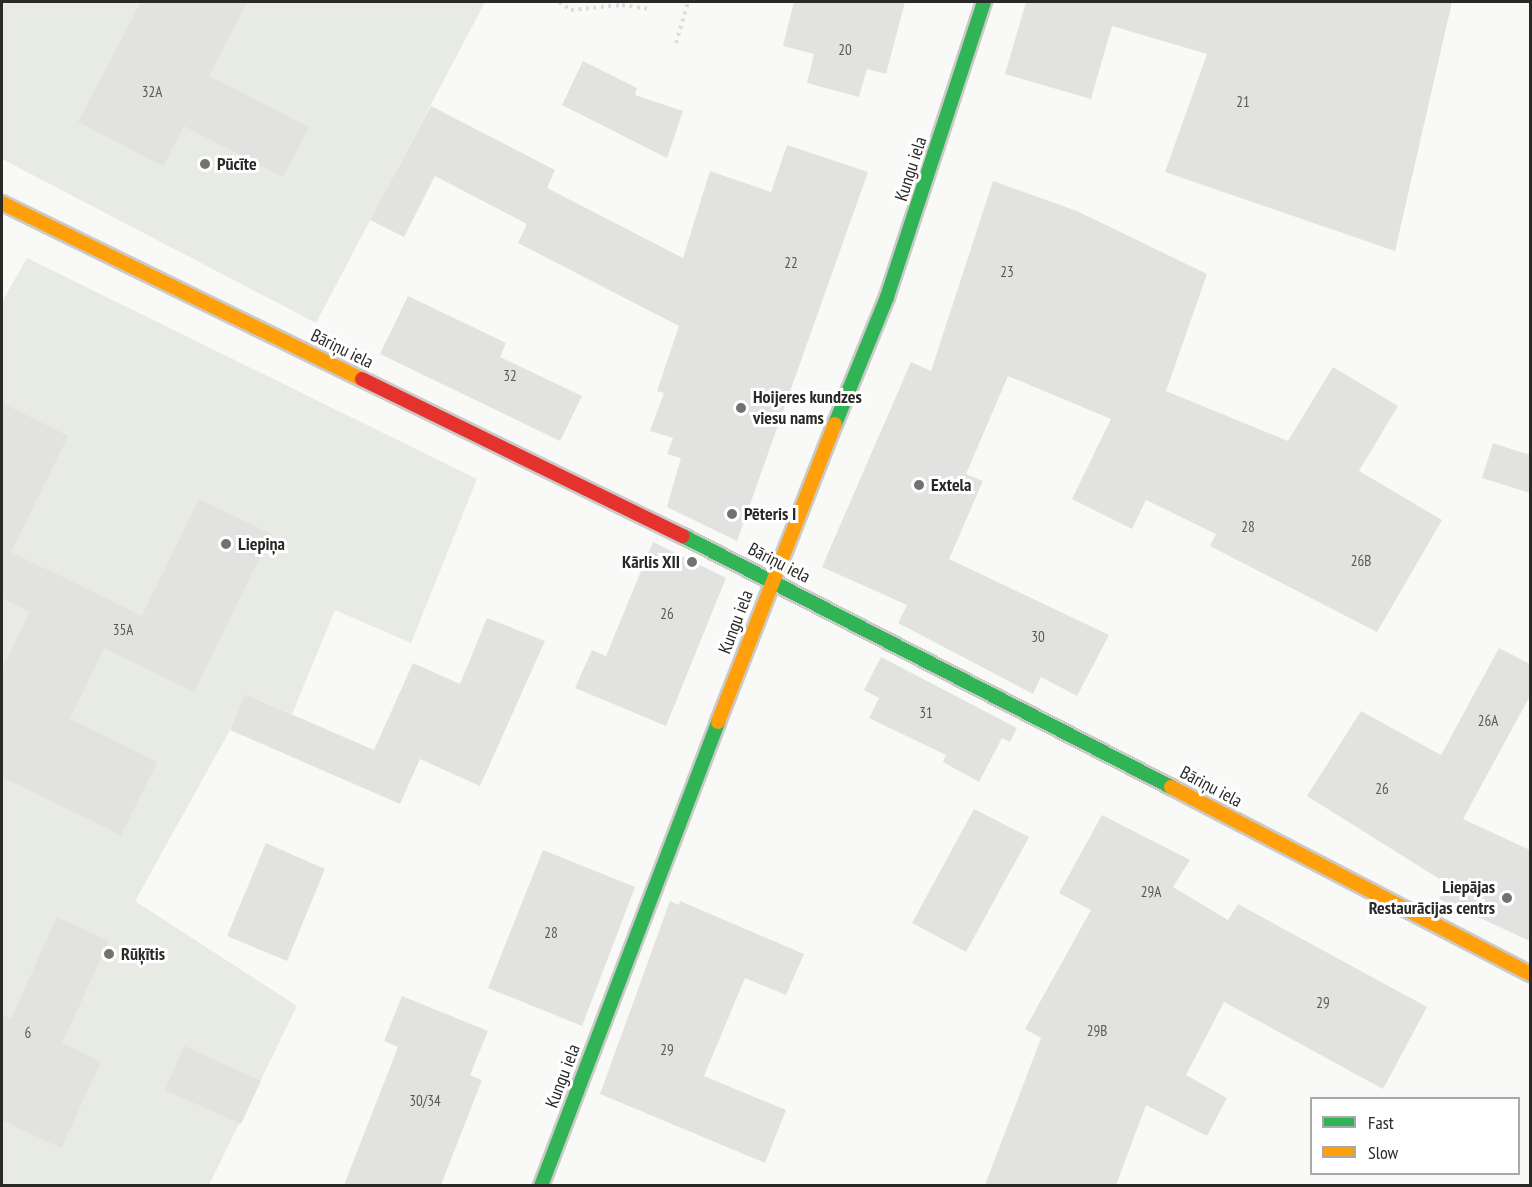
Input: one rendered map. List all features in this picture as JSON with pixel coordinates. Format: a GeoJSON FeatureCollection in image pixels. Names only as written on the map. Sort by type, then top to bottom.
{"type":"FeatureCollection","features":[{"type":"Feature","properties":{"kind":"street","name":"Kungu iela"},"geometry":{"type":"LineString","coordinates":[[541,1185],[772,579],[887,297],[984,2]]}},
{"type":"Feature","properties":{"kind":"street","name":"Bāriņu iela"},"geometry":{"type":"LineString","coordinates":[[2,203],[772,579],[1530,974]]}},
{"type":"Feature","properties":{"kind":"path"},"geometry":{"type":"LineString","coordinates":[[559,2],[571,10],[622,4],[649,9]]}},
{"type":"Feature","properties":{"kind":"path"},"geometry":{"type":"LineString","coordinates":[[676,43],[688,2]]}},
{"type":"Feature","properties":{"kind":"shaded area","name":"Pūcīte"},"geometry":{"type":"Polygon","coordinates":[[[2,2],[485,2],[316,323],[2,159],[2,2]]]}},
{"type":"Feature","properties":{"kind":"shaded area","name":"Liepiņa"},"geometry":{"type":"Polygon","coordinates":[[[27,258],[477,479],[411,643],[335,610],[292,714],[245,694],[230,730],[135,901],[297,1006],[209,1185],[2,1186],[2,302],[27,258]]]}},
{"type":"Feature","properties":{"kind":"building"},"geometry":{"type":"Polygon","coordinates":[[[141,2],[247,2],[209,76],[309,127],[283,177],[184,126],[163,166],[78,122],[141,2]]]}},
{"type":"Feature","properties":{"kind":"building"},"geometry":{"type":"Polygon","coordinates":[[[794,2],[905,2],[886,74],[867,69],[859,97],[807,83],[814,54],[783,46],[794,2]]]}},
{"type":"Feature","properties":{"kind":"building"},"geometry":{"type":"Polygon","coordinates":[[[1026,2],[1452,2],[1395,251],[1165,172],[1207,54],[1112,26],[1091,99],[1005,74],[1026,2]]]}},
{"type":"Feature","properties":{"kind":"building"},"geometry":{"type":"Polygon","coordinates":[[[583,61],[637,88],[635,95],[683,111],[667,158],[562,105],[583,61]]]}},
{"type":"Feature","properties":{"kind":"building"},"geometry":{"type":"Polygon","coordinates":[[[431,106],[555,170],[547,188],[683,258],[710,171],[771,192],[787,145],[868,172],[737,541],[667,507],[681,458],[667,454],[673,438],[650,431],[664,393],[657,391],[679,326],[518,243],[527,224],[435,176],[404,237],[370,220],[431,106]]]}},
{"type":"Feature","properties":{"kind":"building"},"geometry":{"type":"Polygon","coordinates":[[[993,181],[1077,211],[1207,274],[1166,391],[1288,441],[1333,367],[1398,406],[1359,471],[1442,520],[1377,632],[1210,546],[1216,534],[1146,500],[1132,529],[1072,499],[1111,419],[1008,376],[966,474],[983,481],[949,559],[1109,635],[1077,696],[1041,677],[1033,694],[898,623],[907,605],[822,567],[911,362],[931,371],[993,181]]]}},
{"type":"Feature","properties":{"kind":"building"},"geometry":{"type":"Polygon","coordinates":[[[408,296],[506,343],[500,357],[582,396],[560,441],[380,354],[408,296]]]}},
{"type":"Feature","properties":{"kind":"building"},"geometry":{"type":"Polygon","coordinates":[[[2,403],[68,436],[11,552],[142,616],[199,499],[271,534],[194,692],[104,648],[70,719],[157,762],[121,835],[2,777],[2,669],[30,612],[2,598],[2,403]]]}},
{"type":"Feature","properties":{"kind":"building"},"geometry":{"type":"Polygon","coordinates":[[[1493,443],[1530,455],[1530,493],[1482,478],[1493,443]]]}},
{"type":"Feature","properties":{"kind":"building"},"geometry":{"type":"Polygon","coordinates":[[[653,542],[726,578],[666,726],[575,688],[592,650],[606,656],[653,542]]]}},
{"type":"Feature","properties":{"kind":"building"},"geometry":{"type":"Polygon","coordinates":[[[487,618],[545,641],[480,786],[420,759],[400,804],[230,730],[245,694],[374,750],[413,663],[460,684],[487,618]]]}},
{"type":"Feature","properties":{"kind":"building"},"geometry":{"type":"Polygon","coordinates":[[[1499,648],[1530,664],[1530,696],[1463,819],[1530,850],[1530,941],[1439,899],[1446,883],[1307,796],[1361,711],[1441,755],[1499,648]]]}},
{"type":"Feature","properties":{"kind":"building"},"geometry":{"type":"Polygon","coordinates":[[[881,657],[1017,728],[1010,742],[1002,738],[979,782],[943,762],[946,755],[869,718],[879,698],[864,690],[881,657]]]}},
{"type":"Feature","properties":{"kind":"building"},"geometry":{"type":"Polygon","coordinates":[[[974,809],[1029,837],[966,952],[912,923],[974,809]]]}},
{"type":"Feature","properties":{"kind":"building"},"geometry":{"type":"Polygon","coordinates":[[[1102,815],[1190,860],[1173,887],[1228,920],[1238,904],[1427,1007],[1383,1089],[1224,1002],[1186,1075],[1227,1098],[1207,1136],[1146,1105],[1116,1185],[985,1185],[1041,1038],[1025,1029],[1091,910],[1059,893],[1102,815]]]}},
{"type":"Feature","properties":{"kind":"building"},"geometry":{"type":"Polygon","coordinates":[[[266,843],[325,869],[287,961],[227,936],[266,843]]]}},
{"type":"Feature","properties":{"kind":"building"},"geometry":{"type":"Polygon","coordinates":[[[543,850],[635,887],[582,1026],[488,988],[543,850]]]}},
{"type":"Feature","properties":{"kind":"building"},"geometry":{"type":"Polygon","coordinates":[[[670,901],[679,905],[680,901],[804,954],[786,995],[745,978],[704,1076],[786,1110],[765,1163],[600,1094],[670,901]]]}},
{"type":"Feature","properties":{"kind":"building"},"geometry":{"type":"Polygon","coordinates":[[[57,917],[109,941],[62,1043],[101,1062],[61,1148],[2,1120],[2,1015],[11,1019],[57,917]]]}},
{"type":"Feature","properties":{"kind":"building"},"geometry":{"type":"Polygon","coordinates":[[[402,996],[488,1031],[470,1075],[482,1080],[441,1185],[344,1185],[398,1047],[384,1041],[402,996]]]}},
{"type":"Feature","properties":{"kind":"building"},"geometry":{"type":"Polygon","coordinates":[[[184,1046],[261,1081],[241,1124],[165,1090],[184,1046]]]}},
{"type":"Feature","properties":{"kind":"traffic: fast"},"geometry":{"type":"LineString","coordinates":[[835,424],[887,297],[984,2]]}},
{"type":"Feature","properties":{"kind":"traffic: fast"},"geometry":{"type":"LineString","coordinates":[[683,536],[1171,787]]}},
{"type":"Feature","properties":{"kind":"traffic: fast"},"geometry":{"type":"LineString","coordinates":[[541,1186],[718,722]]}},
{"type":"Feature","properties":{"kind":"traffic: slow"},"geometry":{"type":"LineString","coordinates":[[2,203],[362,379]]}},
{"type":"Feature","properties":{"kind":"traffic: slow"},"geometry":{"type":"LineString","coordinates":[[718,722],[835,424]]}},
{"type":"Feature","properties":{"kind":"traffic: slow"},"geometry":{"type":"LineString","coordinates":[[1171,787],[1530,974]]}},
{"type":"Feature","properties":{"kind":"traffic: jam"},"geometry":{"type":"LineString","coordinates":[[362,379],[683,536]]}},
{"type":"Feature","properties":{"kind":"place","name":"Pūcīte"},"geometry":{"type":"Point","coordinates":[205,164]}},
{"type":"Feature","properties":{"kind":"place","name":"Hoijeres kundzes viesu nams"},"geometry":{"type":"Point","coordinates":[741,408]}},
{"type":"Feature","properties":{"kind":"place","name":"Extela"},"geometry":{"type":"Point","coordinates":[919,485]}},
{"type":"Feature","properties":{"kind":"place","name":"Pēteris I"},"geometry":{"type":"Point","coordinates":[732,514]}},
{"type":"Feature","properties":{"kind":"place","name":"Liepiņa"},"geometry":{"type":"Point","coordinates":[226,544]}},
{"type":"Feature","properties":{"kind":"place","name":"Kārlis XII"},"geometry":{"type":"Point","coordinates":[692,562]}},
{"type":"Feature","properties":{"kind":"place","name":"Liepājas Restaurācijas centrs"},"geometry":{"type":"Point","coordinates":[1507,898]}},
{"type":"Feature","properties":{"kind":"place","name":"Rūķītis"},"geometry":{"type":"Point","coordinates":[109,954]}}]}
